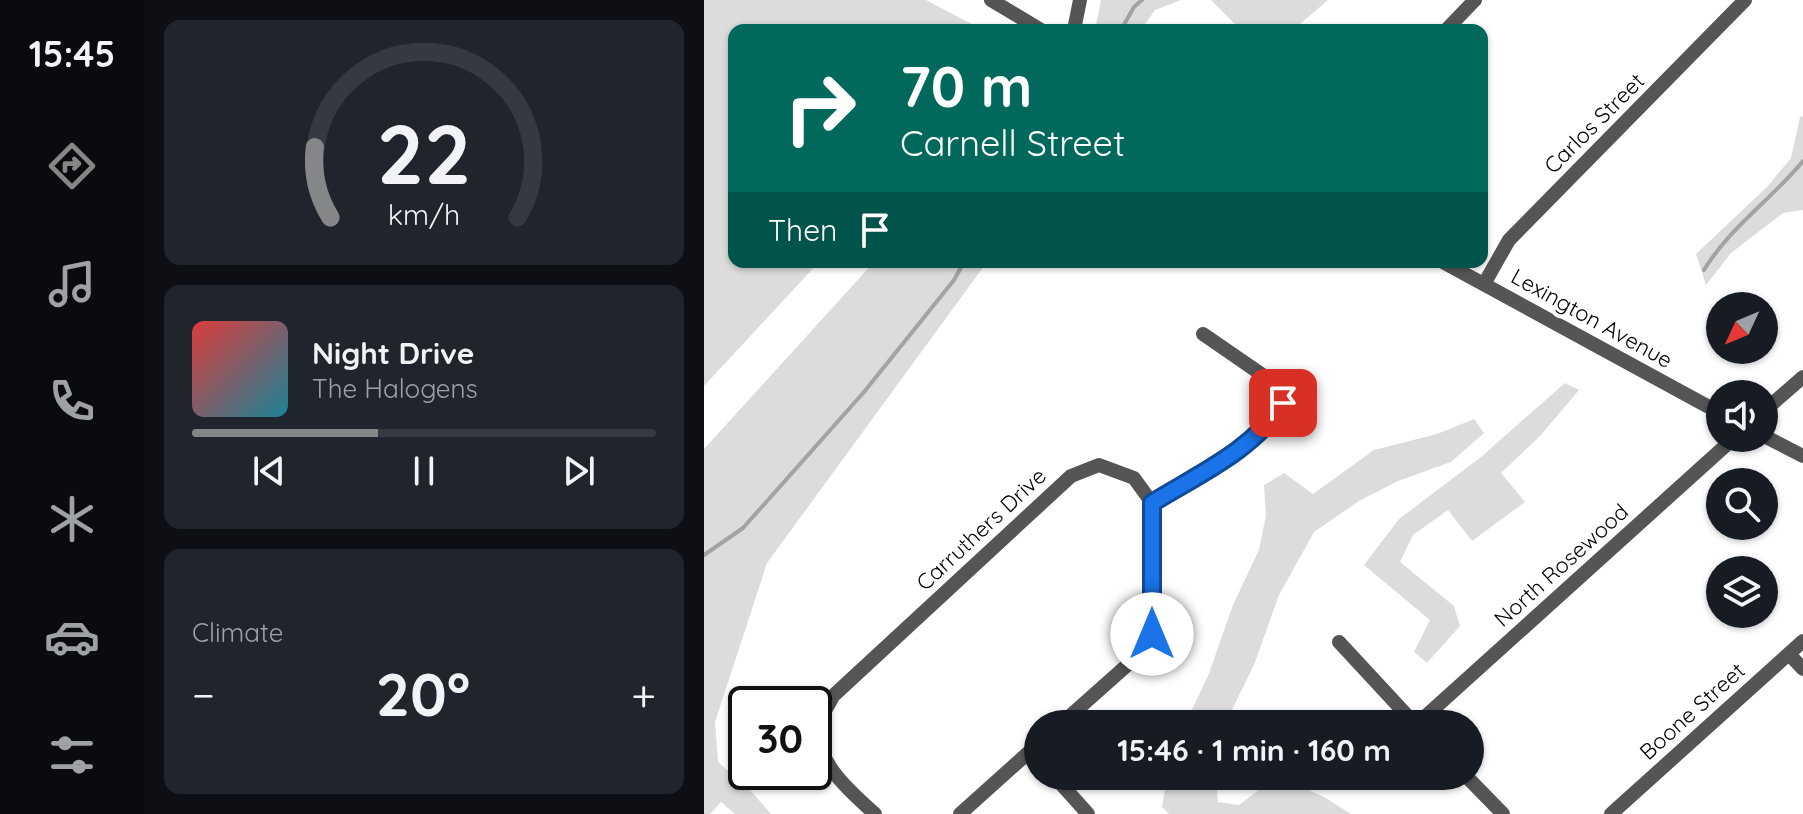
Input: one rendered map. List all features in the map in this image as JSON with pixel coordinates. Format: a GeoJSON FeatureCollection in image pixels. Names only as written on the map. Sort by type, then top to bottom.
{"type":"FeatureCollection","features":[{"type":"Feature","properties":{"kind":"street"},"geometry":{"type":"LineString","coordinates":[[991,0],[1031,24]]}},
{"type":"Feature","properties":{"kind":"street"},"geometry":{"type":"LineString","coordinates":[[1075,24],[1080,0]]}},
{"type":"Feature","properties":{"kind":"street"},"geometry":{"type":"LineString","coordinates":[[1452,24],[1475,0]]}},
{"type":"Feature","properties":{"kind":"street","name":"Carlos Street"},"geometry":{"type":"LineString","coordinates":[[1484,284],[1509,240],[1745,0]]}},
{"type":"Feature","properties":{"kind":"street","name":"Lexington Avenue"},"geometry":{"type":"LineString","coordinates":[[1454,268],[1706,405]]}},
{"type":"Feature","properties":{"kind":"street"},"geometry":{"type":"LineString","coordinates":[[1077,710],[1143,651],[1152,634],[1152,503],[1236,451],[1273,420],[1283,403],[1274,383],[1203,334]]}},
{"type":"Feature","properties":{"kind":"street"},"geometry":{"type":"LineString","coordinates":[[1778,399],[1803,377]]}},
{"type":"Feature","properties":{"kind":"street"},"geometry":{"type":"LineString","coordinates":[[1778,443],[1803,456]]}},
{"type":"Feature","properties":{"kind":"street","name":"North Rosewood"},"geometry":{"type":"LineString","coordinates":[[1432,710],[1718,452]]}},
{"type":"Feature","properties":{"kind":"street","name":"Carruthers Drive"},"geometry":{"type":"LineString","coordinates":[[875,814],[825,759],[817,729],[833,696],[1071,476],[1099,465],[1134,478],[1152,503]]}},
{"type":"Feature","properties":{"kind":"street","name":"Boone Street"},"geometry":{"type":"LineString","coordinates":[[1611,814],[1803,641]]}},
{"type":"Feature","properties":{"kind":"street"},"geometry":{"type":"LineString","coordinates":[[1339,642],[1403,710]]}},
{"type":"Feature","properties":{"kind":"street"},"geometry":{"type":"LineString","coordinates":[[1789,654],[1803,669]]}},
{"type":"Feature","properties":{"kind":"street"},"geometry":{"type":"LineString","coordinates":[[960,814],[1024,760]]}},
{"type":"Feature","properties":{"kind":"street"},"geometry":{"type":"LineString","coordinates":[[1067,790],[1088,814]]}},
{"type":"Feature","properties":{"kind":"street"},"geometry":{"type":"LineString","coordinates":[[1480,790],[1503,814]]}},
{"type":"Feature","properties":{"kind":"shaded area"},"geometry":{"type":"Polygon","coordinates":[[[704,0],[926,0],[972,24],[728,24],[728,268],[813,268],[704,386],[704,0]]]}},
{"type":"Feature","properties":{"kind":"shaded area"},"geometry":{"type":"Polygon","coordinates":[[[1101,0],[1181,0],[1155,10],[1145,24],[1096,24],[1101,0]]]}},
{"type":"Feature","properties":{"kind":"shaded area"},"geometry":{"type":"Polygon","coordinates":[[[1211,0],[1328,0],[1300,24],[1235,24],[1211,0]]]}},
{"type":"Feature","properties":{"kind":"shaded area"},"geometry":{"type":"Polygon","coordinates":[[[1803,116],[1803,210],[1783,213],[1731,253],[1706,285],[1696,254],[1767,187],[1791,158],[1800,117],[1803,116]]]}},
{"type":"Feature","properties":{"kind":"shaded area"},"geometry":{"type":"Polygon","coordinates":[[[869,268],[983,268],[767,563],[715,722],[718,762],[728,771],[728,790],[750,790],[771,814],[735,814],[721,802],[710,814],[704,814],[704,449],[869,268]]]}},
{"type":"Feature","properties":{"kind":"shaded area"},"geometry":{"type":"Polygon","coordinates":[[[1565,383],[1579,390],[1540,436],[1501,473],[1525,502],[1472,541],[1448,510],[1413,535],[1400,562],[1454,606],[1460,626],[1427,663],[1414,652],[1430,620],[1364,565],[1399,519],[1481,457],[1565,383]]]}},
{"type":"Feature","properties":{"kind":"shaded area"},"geometry":{"type":"Polygon","coordinates":[[[1474,419],[1484,433],[1451,462],[1398,481],[1359,501],[1314,532],[1279,595],[1254,665],[1232,710],[1192,710],[1208,676],[1233,605],[1259,550],[1266,515],[1264,485],[1284,473],[1313,494],[1374,450],[1437,434],[1474,419]]]}},
{"type":"Feature","properties":{"kind":"shaded area"},"geometry":{"type":"Polygon","coordinates":[[[1165,790],[1217,790],[1218,802],[1239,805],[1259,790],[1308,790],[1351,814],[1169,814],[1162,807],[1165,790]]]}},
{"type":"Feature","properties":{"kind":"waterway"},"geometry":{"type":"LineString","coordinates":[[1124,24],[1142,0]]}},
{"type":"Feature","properties":{"kind":"waterway"},"geometry":{"type":"LineString","coordinates":[[1704,270],[1726,240],[1803,161]]}},
{"type":"Feature","properties":{"kind":"waterway"},"geometry":{"type":"LineString","coordinates":[[704,555],[743,528],[864,392],[961,268]]}},
{"type":"Feature","properties":{"kind":"route"},"geometry":{"type":"LineString","coordinates":[[1152,634],[1152,503],[1236,451],[1273,420],[1283,403]]}}]}
